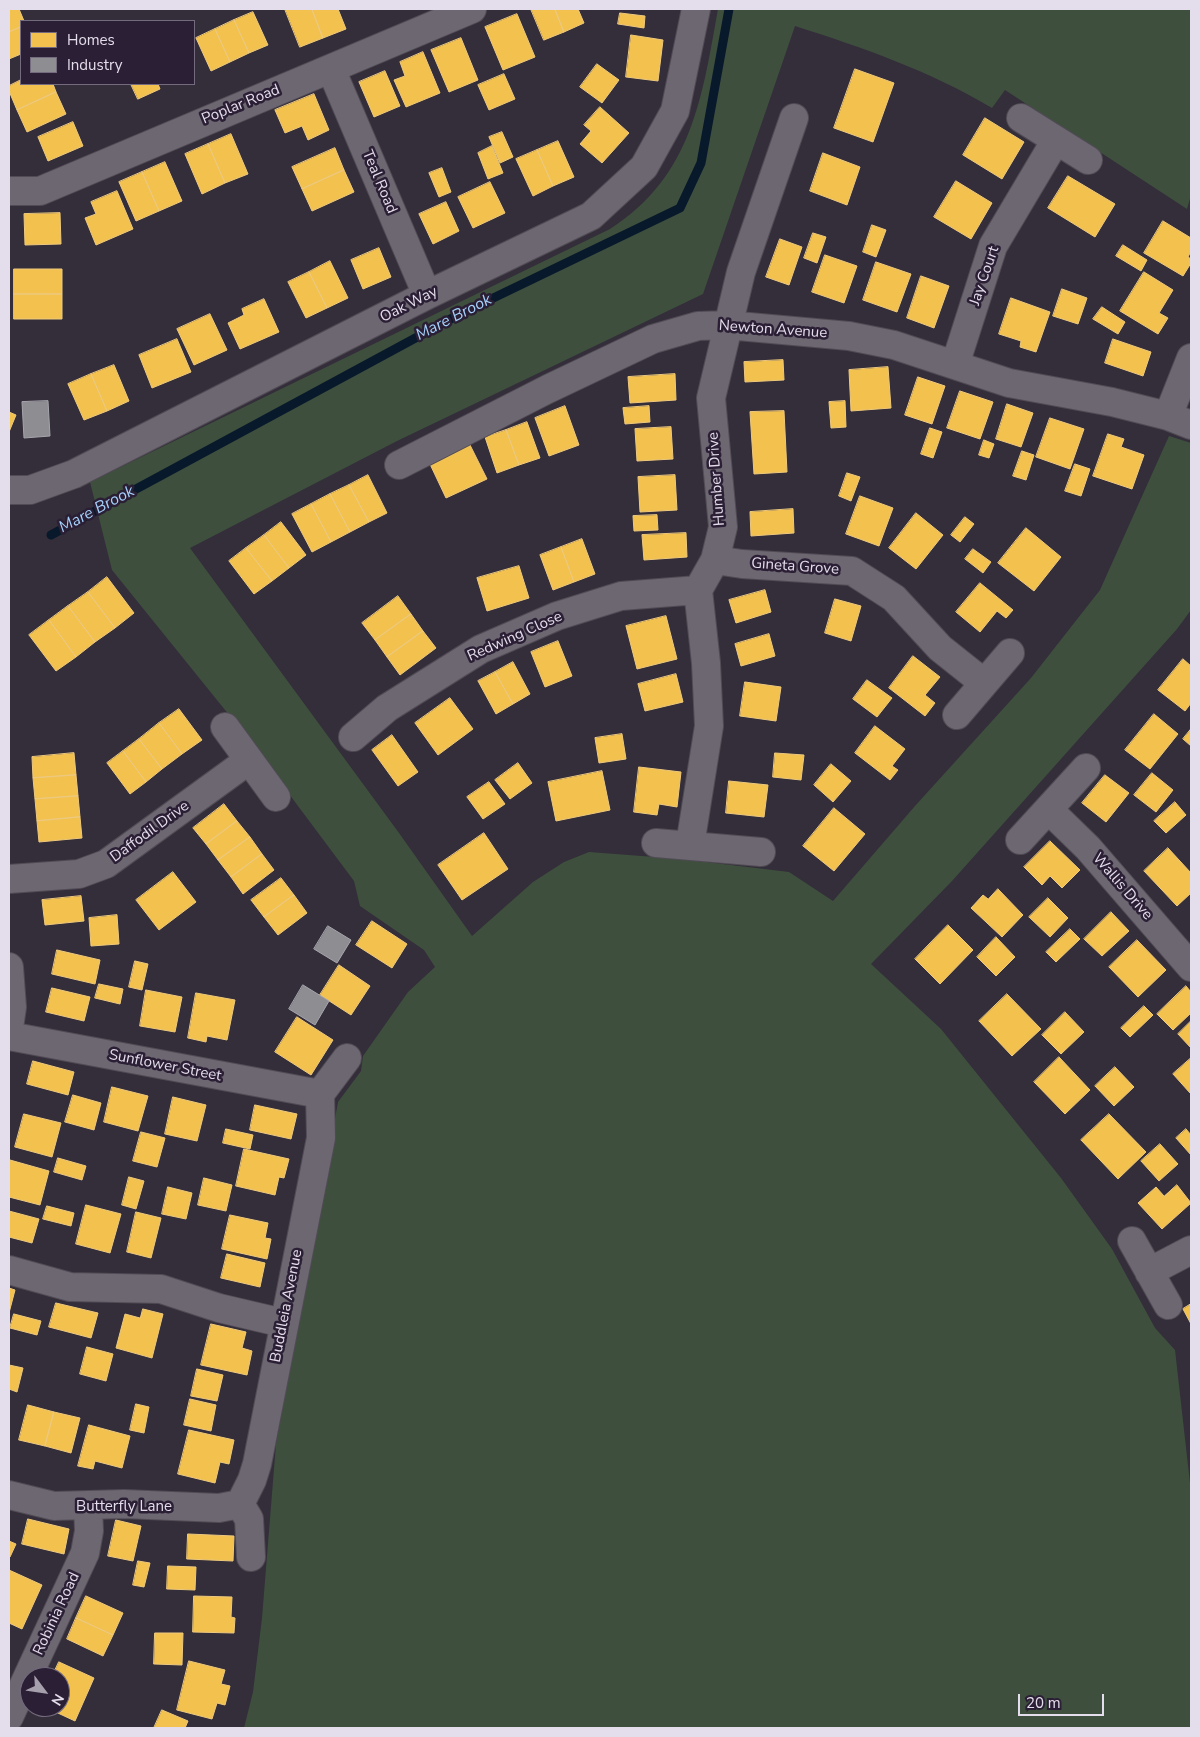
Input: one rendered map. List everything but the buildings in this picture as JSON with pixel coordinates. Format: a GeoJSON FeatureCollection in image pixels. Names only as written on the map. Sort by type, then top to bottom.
{"type":"FeatureCollection","features":[{"type":"Feature","properties":{"kind":"street","name":"Poplar Road"},"geometry":{"type":"LineString","coordinates":[[9,191],[40,191],[213,116],[331,69],[472,9]]}},
{"type":"Feature","properties":{"kind":"street","name":"Oak Way"},"geometry":{"type":"LineString","coordinates":[[9,490],[30,490],[74,474],[427,295],[592,216],[644,167],[675,111],[696,9]]}},
{"type":"Feature","properties":{"kind":"street","name":"Teal Road"},"geometry":{"type":"LineString","coordinates":[[331,69],[427,295]]}},
{"type":"Feature","properties":{"kind":"street","name":"Humber Drive"},"geometry":{"type":"LineString","coordinates":[[698,590],[715,560],[723,527],[711,398],[741,272],[794,118]]}},
{"type":"Feature","properties":{"kind":"street"},"geometry":{"type":"LineString","coordinates":[[1021,118],[1088,160]]}},
{"type":"Feature","properties":{"kind":"street","name":"Jay Court"},"geometry":{"type":"LineString","coordinates":[[955,365],[993,246],[1056,140]]}},
{"type":"Feature","properties":{"kind":"street","name":"Newton Avenue"},"geometry":{"type":"LineString","coordinates":[[399,465],[548,388],[654,339],[698,326],[727,325],[849,336],[894,345],[1009,382],[1112,402],[1179,420]]}},
{"type":"Feature","properties":{"kind":"street"},"geometry":{"type":"LineString","coordinates":[[1179,420],[1191,358]]}},
{"type":"Feature","properties":{"kind":"street","name":"Gineta Grove"},"geometry":{"type":"LineString","coordinates":[[715,560],[742,564],[852,571],[894,598],[940,648],[984,683]]}},
{"type":"Feature","properties":{"kind":"street"},"geometry":{"type":"LineString","coordinates":[[690,846],[708,726],[706,663],[698,590]]}},
{"type":"Feature","properties":{"kind":"street","name":"Redwing Close"},"geometry":{"type":"LineString","coordinates":[[353,737],[388,708],[481,648],[548,620],[621,596],[698,590]]}},
{"type":"Feature","properties":{"kind":"street"},"geometry":{"type":"LineString","coordinates":[[957,715],[1010,653]]}},
{"type":"Feature","properties":{"kind":"street"},"geometry":{"type":"LineString","coordinates":[[225,727],[276,797]]}},
{"type":"Feature","properties":{"kind":"street","name":"Daffodil Drive"},"geometry":{"type":"LineString","coordinates":[[9,879],[79,874],[106,864],[249,760]]}},
{"type":"Feature","properties":{"kind":"street"},"geometry":{"type":"LineString","coordinates":[[1020,840],[1086,768]]}},
{"type":"Feature","properties":{"kind":"street","name":"Wallis Drive"},"geometry":{"type":"LineString","coordinates":[[1049,810],[1088,848],[1191,967]]}},
{"type":"Feature","properties":{"kind":"street"},"geometry":{"type":"LineString","coordinates":[[656,843],[761,852]]}},
{"type":"Feature","properties":{"kind":"street"},"geometry":{"type":"LineString","coordinates":[[9,967],[12,1007],[9,1028]]}},
{"type":"Feature","properties":{"kind":"street","name":"Sunflower Street"},"geometry":{"type":"LineString","coordinates":[[9,1036],[320,1094]]}},
{"type":"Feature","properties":{"kind":"street"},"geometry":{"type":"LineString","coordinates":[[320,1094],[347,1058]]}},
{"type":"Feature","properties":{"kind":"street","name":"Buddleia Avenue"},"geometry":{"type":"LineString","coordinates":[[240,1504],[252,1480],[257,1464],[283,1323],[321,1138],[320,1094]]}},
{"type":"Feature","properties":{"kind":"street"},"geometry":{"type":"LineString","coordinates":[[1132,1241],[1168,1305]]}},
{"type":"Feature","properties":{"kind":"street"},"geometry":{"type":"LineString","coordinates":[[1149,1272],[1191,1250]]}},
{"type":"Feature","properties":{"kind":"street"},"geometry":{"type":"LineString","coordinates":[[9,1270],[70,1287],[161,1289],[220,1308],[283,1323]]}},
{"type":"Feature","properties":{"kind":"street","name":"Butterfly Lane"},"geometry":{"type":"LineString","coordinates":[[9,1495],[54,1506],[88,1507],[124,1504],[219,1508],[240,1504]]}},
{"type":"Feature","properties":{"kind":"street"},"geometry":{"type":"LineString","coordinates":[[240,1504],[249,1520],[251,1556]]}},
{"type":"Feature","properties":{"kind":"street","name":"Robinia Road"},"geometry":{"type":"LineString","coordinates":[[9,1717],[85,1553],[89,1531],[88,1507]]}},
{"type":"Feature","properties":{"kind":"green space"},"geometry":{"type":"Polygon","coordinates":[[[718,9],[1191,9],[1191,195],[1187,209],[1005,90],[992,108],[945,83],[896,61],[795,26],[703,294],[397,441],[190,548],[399,833],[472,936],[533,882],[564,862],[589,852],[681,859],[789,872],[833,901],[915,806],[1031,678],[1100,590],[1169,436],[1191,443],[1191,610],[1177,629],[952,881],[871,964],[941,1029],[1061,1178],[1112,1249],[1155,1328],[1175,1350],[1191,1492],[1191,1728],[244,1728],[253,1692],[262,1618],[276,1444],[338,1102],[361,1071],[363,1056],[408,992],[435,967],[424,950],[360,906],[354,881],[242,731],[112,570],[90,482],[610,229],[638,208],[659,185],[676,160],[689,133],[706,73],[718,9]]]}},
{"type":"Feature","properties":{"kind":"waterway","name":"Mare Brook"},"geometry":{"type":"LineString","coordinates":[[51,535],[458,315],[680,208],[701,163],[729,9]]}}]}
